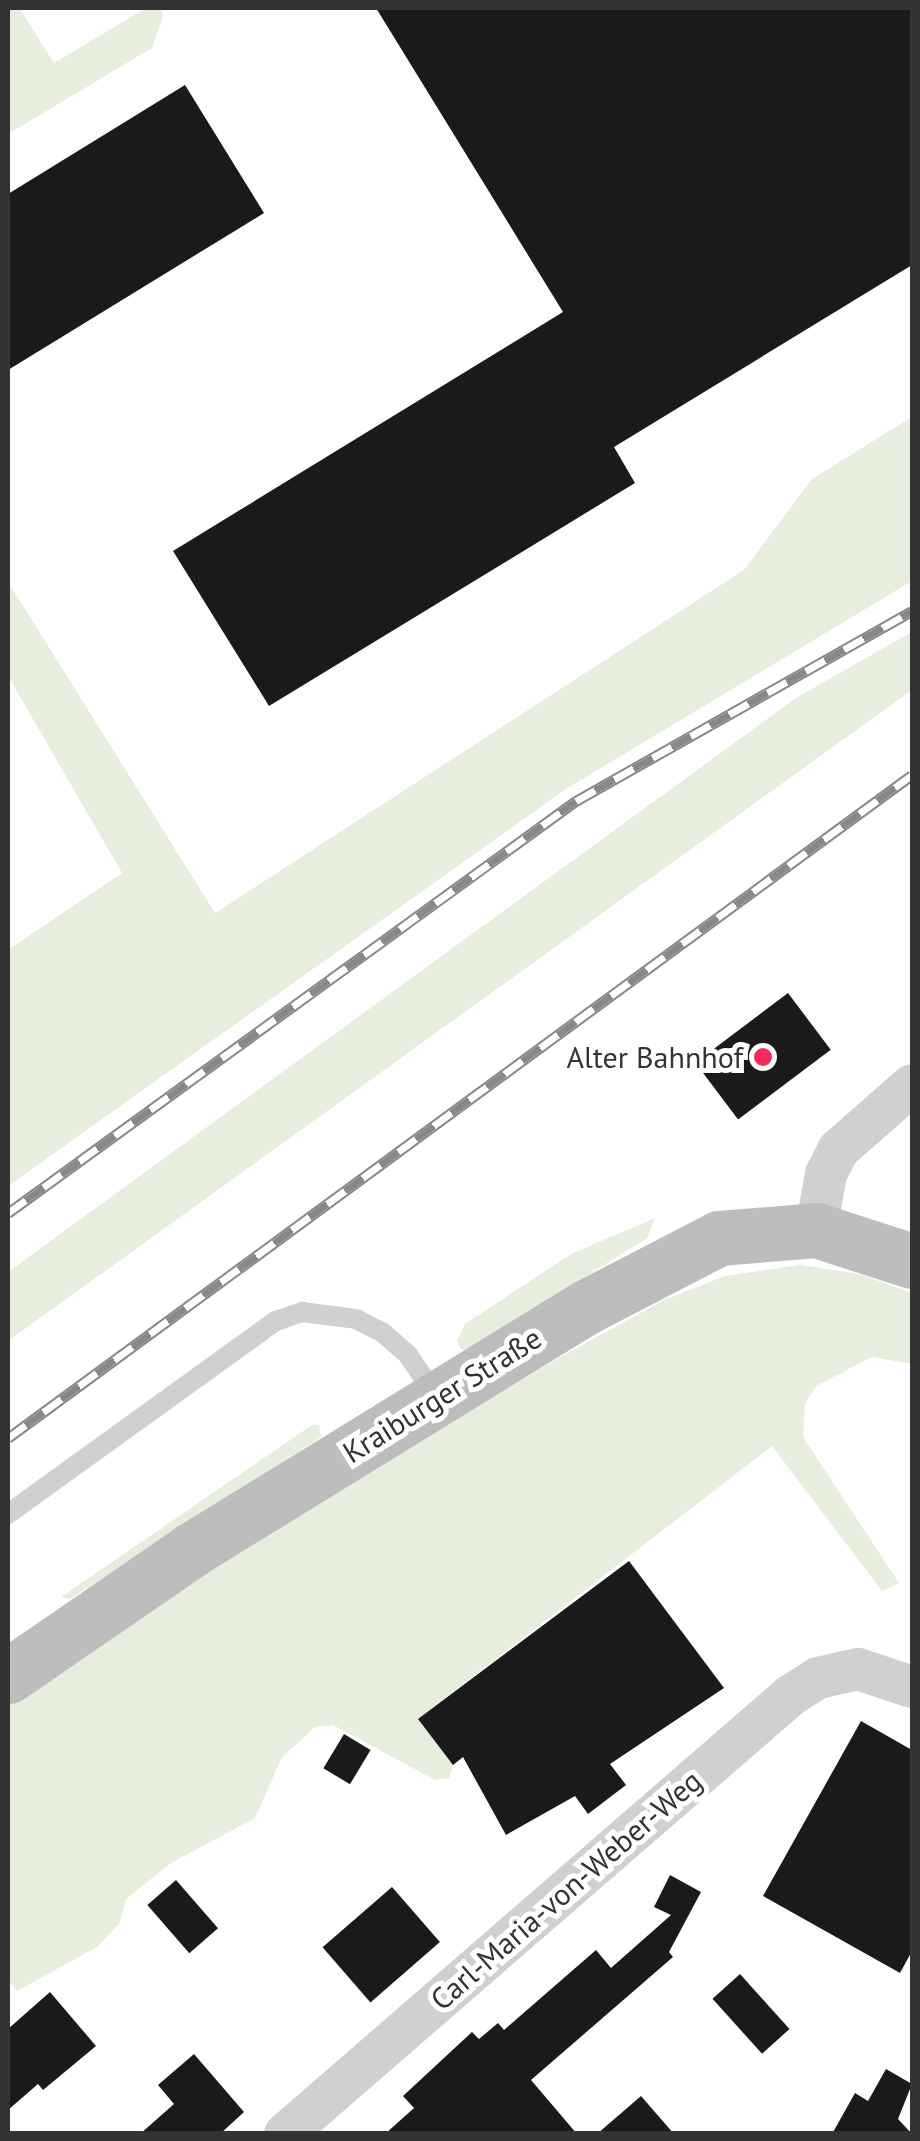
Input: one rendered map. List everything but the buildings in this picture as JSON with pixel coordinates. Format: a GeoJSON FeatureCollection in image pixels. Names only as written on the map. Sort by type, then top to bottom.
{"type":"FeatureCollection","features":[{"type":"Feature","properties":{"kind":"main road","name":"Kraiburger Straße"},"geometry":{"type":"LineString","coordinates":[[8,1676],[191,1550],[586,1307],[719,1238],[816,1230],[912,1261]]}},
{"type":"Feature","properties":{"kind":"street"},"geometry":{"type":"LineString","coordinates":[[816,1230],[826,1174],[838,1150],[912,1085]]}},
{"type":"Feature","properties":{"kind":"street","name":"Carl-Maria-von-Weber-Weg"},"geometry":{"type":"LineString","coordinates":[[285,2134],[791,1695],[818,1678],[858,1670],[912,1687]]}},
{"type":"Feature","properties":{"kind":"lane"},"geometry":{"type":"LineString","coordinates":[[8,1514],[276,1321],[302,1312],[356,1319],[383,1333],[408,1355],[438,1398]]}},
{"type":"Feature","properties":{"kind":"green space"},"geometry":{"type":"Polygon","coordinates":[[[8,8],[19,8],[54,63],[146,8],[161,8],[163,16],[152,48],[8,134],[8,8]]]}},
{"type":"Feature","properties":{"kind":"green space"},"geometry":{"type":"Polygon","coordinates":[[[912,417],[912,581],[566,789],[8,1186],[8,950],[122,873],[8,676],[8,582],[215,913],[744,570],[812,479],[912,417]]]}},
{"type":"Feature","properties":{"kind":"green space"},"geometry":{"type":"Polygon","coordinates":[[[912,632],[912,690],[8,1341],[8,1272],[796,698],[912,632]]]}},
{"type":"Feature","properties":{"kind":"green space"},"geometry":{"type":"Polygon","coordinates":[[[655,1218],[647,1238],[466,1352],[460,1348],[457,1341],[465,1324],[571,1254],[655,1218]]]}},
{"type":"Feature","properties":{"kind":"green space"},"geometry":{"type":"Polygon","coordinates":[[[800,1265],[860,1274],[912,1293],[912,1364],[872,1357],[816,1386],[805,1404],[803,1437],[899,1583],[882,1591],[772,1446],[418,1719],[453,1765],[449,1778],[435,1780],[333,1725],[315,1727],[282,1757],[255,1818],[171,1863],[126,1899],[120,1923],[97,1947],[17,1991],[8,1980],[8,1701],[202,1570],[564,1355],[664,1300],[725,1276],[800,1265]]]}},
{"type":"Feature","properties":{"kind":"green space"},"geometry":{"type":"Polygon","coordinates":[[[312,1425],[319,1425],[321,1437],[70,1599],[61,1597],[312,1425]]]}},
{"type":"Feature","properties":{"kind":"railway"},"geometry":{"type":"LineString","coordinates":[[8,1213],[576,801],[912,611]]}},
{"type":"Feature","properties":{"kind":"railway"},"geometry":{"type":"LineString","coordinates":[[8,1438],[912,775]]}},
{"type":"Feature","properties":{"kind":"place","name":"Alter Bahnhof"},"geometry":{"type":"Point","coordinates":[763,1057]}}]}
